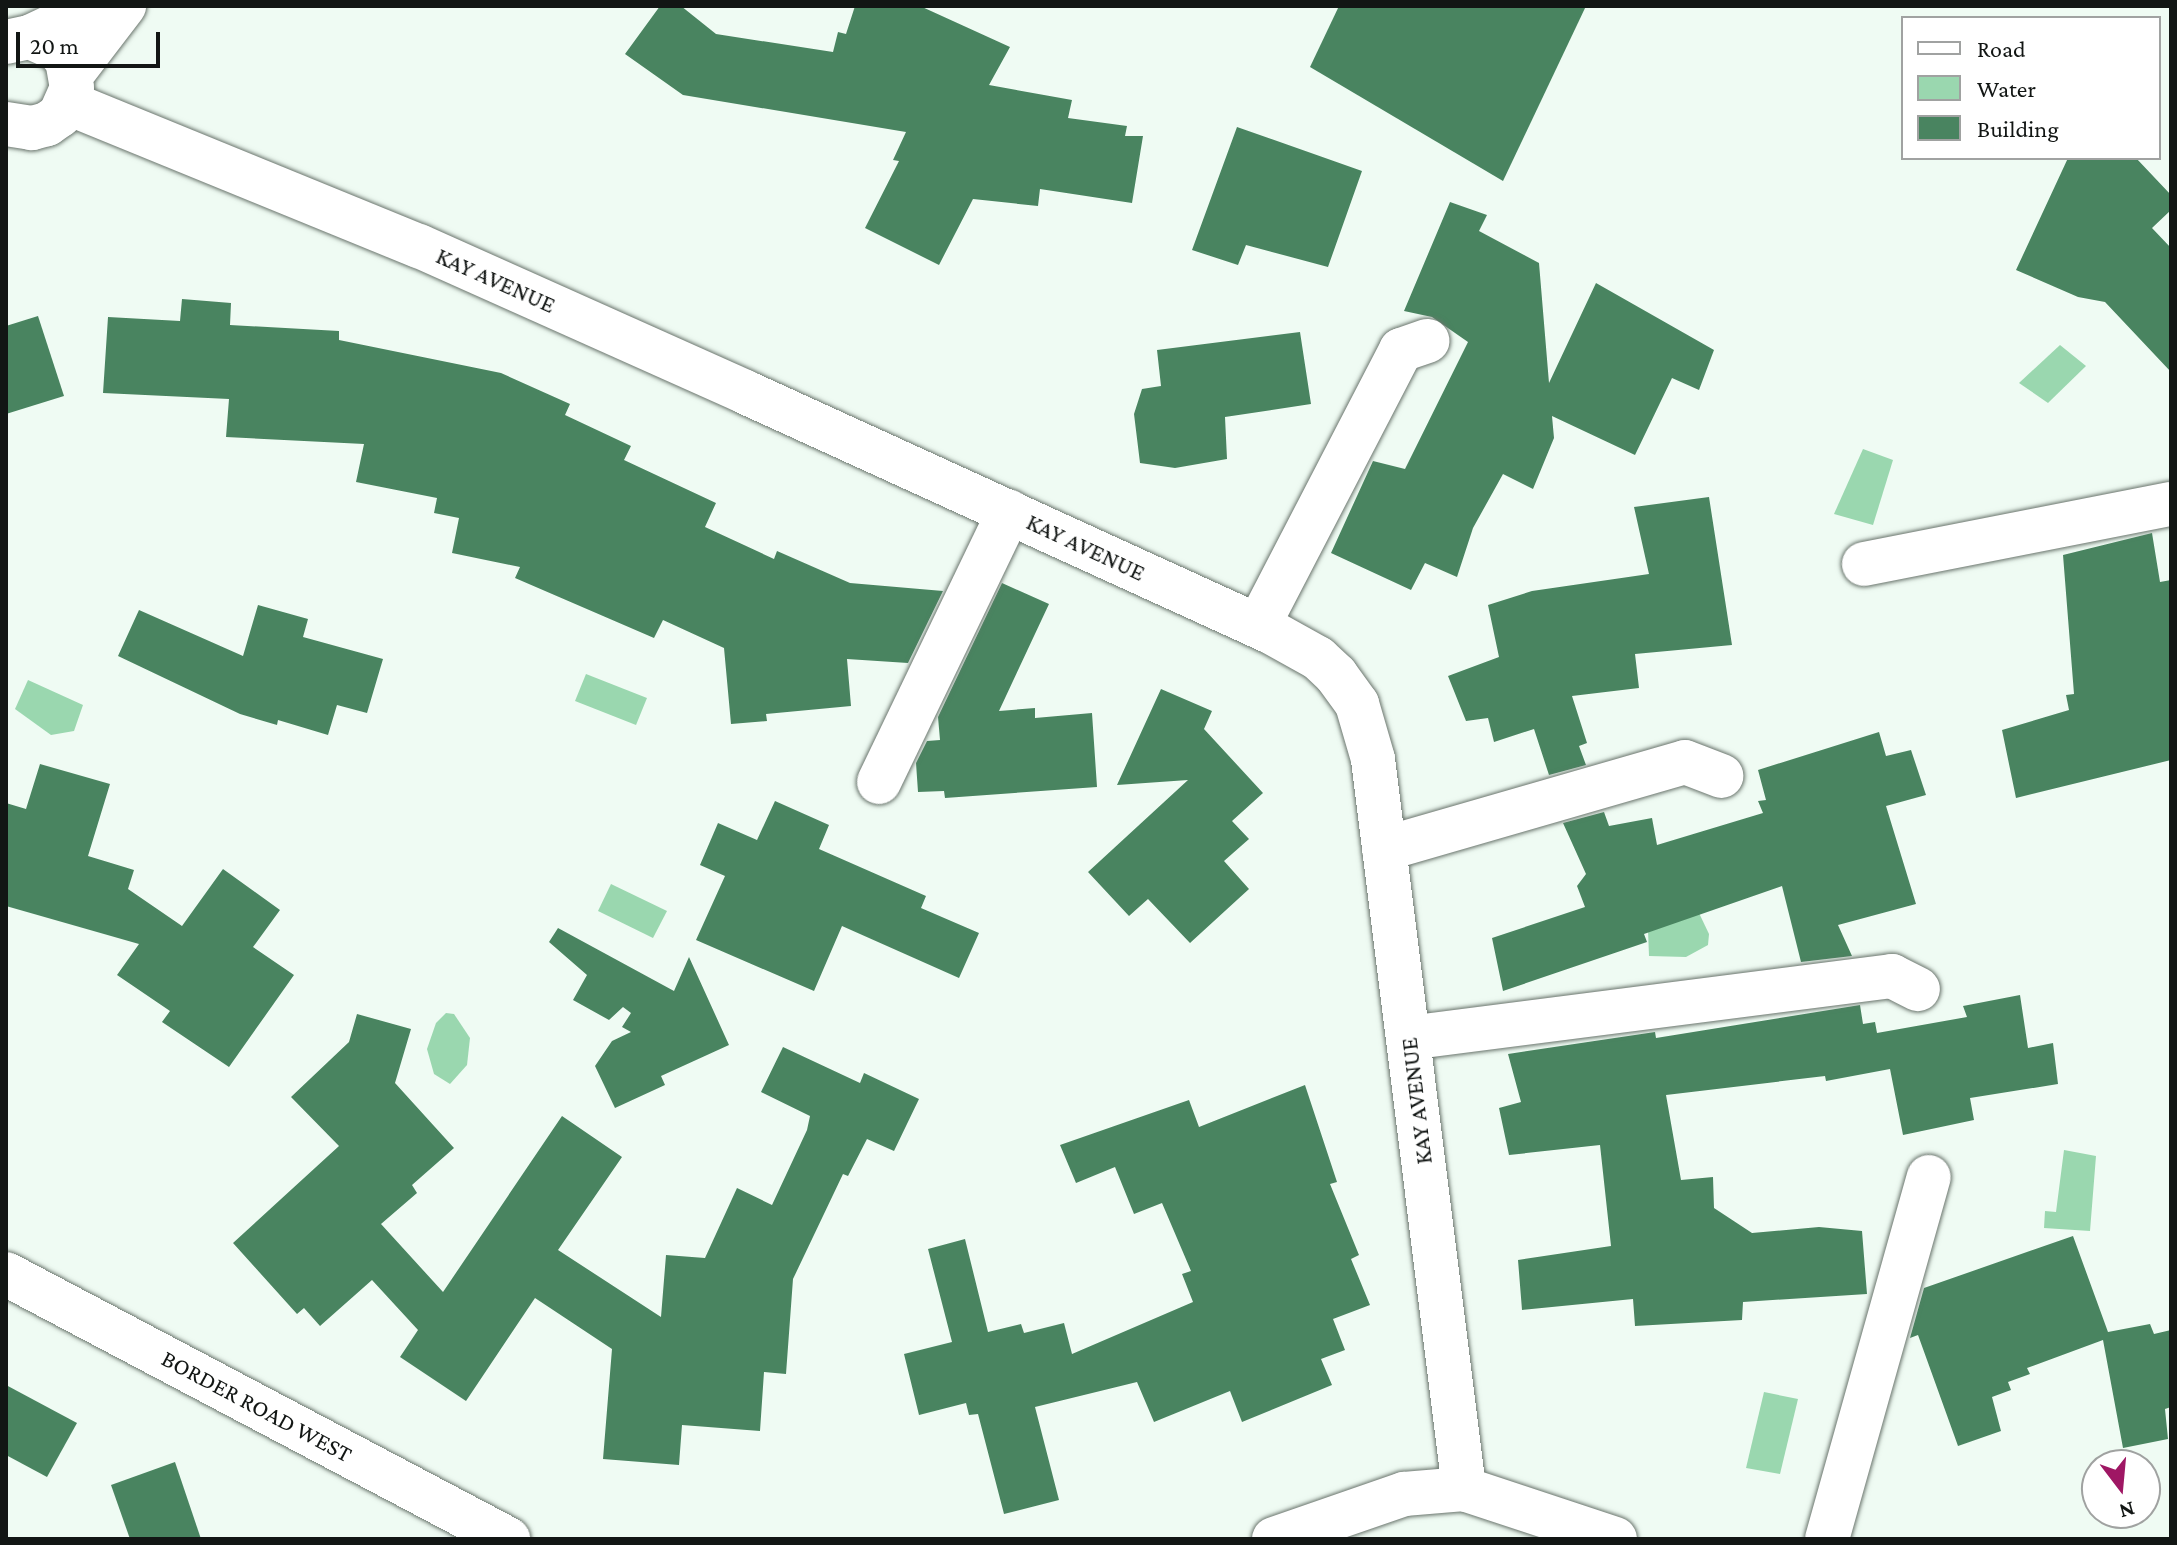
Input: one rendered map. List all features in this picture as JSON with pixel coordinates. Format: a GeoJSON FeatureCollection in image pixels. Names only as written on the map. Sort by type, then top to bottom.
{"type":"FeatureCollection","features":[{"type":"Feature","properties":{"kind":"street"},"geometry":{"type":"LineString","coordinates":[[18,40],[96,6]]}},
{"type":"Feature","properties":{"kind":"street"},"geometry":{"type":"LineString","coordinates":[[6,124],[32,128],[47,124],[124,6]]}},
{"type":"Feature","properties":{"kind":"street"},"geometry":{"type":"LineString","coordinates":[[18,40],[57,49],[70,88]]}},
{"type":"Feature","properties":{"kind":"street","name":"KAY AVENUE"},"geometry":{"type":"LineString","coordinates":[[70,88],[1258,626],[1318,658],[1348,687],[1373,759],[1464,1489]]}},
{"type":"Feature","properties":{"kind":"street"},"geometry":{"type":"LineString","coordinates":[[1258,626],[1401,350],[1427,341]]}},
{"type":"Feature","properties":{"kind":"street"},"geometry":{"type":"LineString","coordinates":[[1864,564],[2171,504]]}},
{"type":"Feature","properties":{"kind":"street"},"geometry":{"type":"LineString","coordinates":[[879,782],[1009,512]]}},
{"type":"Feature","properties":{"kind":"street"},"geometry":{"type":"LineString","coordinates":[[1384,849],[1685,762],[1721,776]]}},
{"type":"Feature","properties":{"kind":"street"},"geometry":{"type":"LineString","coordinates":[[1408,1038],[1892,976],[1918,989]]}},
{"type":"Feature","properties":{"kind":"street"},"geometry":{"type":"LineString","coordinates":[[1827,1539],[1929,1177]]}},
{"type":"Feature","properties":{"kind":"street","name":"BORDER ROAD WEST"},"geometry":{"type":"LineString","coordinates":[[6,1274],[508,1539]]}},
{"type":"Feature","properties":{"kind":"street"},"geometry":{"type":"LineString","coordinates":[[1274,1539],[1404,1494],[1464,1489],[1615,1539]]}},
{"type":"Feature","properties":{"kind":"water"},"geometry":{"type":"Polygon","coordinates":[[[2060,345],[2086,366],[2048,403],[2019,383],[2060,345]]]}},
{"type":"Feature","properties":{"kind":"water"},"geometry":{"type":"Polygon","coordinates":[[[1863,449],[1893,460],[1873,525],[1834,514],[1863,449]]]}},
{"type":"Feature","properties":{"kind":"water"},"geometry":{"type":"Polygon","coordinates":[[[586,674],[647,698],[636,725],[575,701],[586,674]]]}},
{"type":"Feature","properties":{"kind":"water"},"geometry":{"type":"Polygon","coordinates":[[[28,680],[83,705],[74,731],[51,735],[15,709],[28,680]]]}},
{"type":"Feature","properties":{"kind":"water"},"geometry":{"type":"Polygon","coordinates":[[[611,884],[667,911],[653,938],[598,911],[611,884]]]}},
{"type":"Feature","properties":{"kind":"water"},"geometry":{"type":"Polygon","coordinates":[[[1699,913],[1709,934],[1708,945],[1686,957],[1649,956],[1648,930],[1699,913]]]}},
{"type":"Feature","properties":{"kind":"water"},"geometry":{"type":"Polygon","coordinates":[[[446,1013],[454,1014],[470,1038],[467,1065],[450,1084],[434,1074],[427,1049],[436,1023],[446,1013]]]}},
{"type":"Feature","properties":{"kind":"water"},"geometry":{"type":"Polygon","coordinates":[[[2064,1150],[2096,1156],[2090,1231],[2044,1228],[2045,1211],[2056,1212],[2064,1150]]]}},
{"type":"Feature","properties":{"kind":"water"},"geometry":{"type":"Polygon","coordinates":[[[1764,1392],[1798,1399],[1780,1474],[1746,1468],[1764,1392]]]}},
{"type":"Feature","properties":{"kind":"building"},"geometry":{"type":"Polygon","coordinates":[[[660,6],[681,6],[716,34],[833,52],[838,32],[846,34],[855,6],[920,6],[1010,47],[989,85],[1072,100],[1068,118],[1127,126],[1125,136],[1143,136],[1132,203],[1040,189],[1038,206],[973,199],[939,265],[865,228],[899,161],[893,160],[906,132],[683,95],[625,54],[660,6]]]}},
{"type":"Feature","properties":{"kind":"building"},"geometry":{"type":"Polygon","coordinates":[[[1339,6],[1586,6],[1503,181],[1310,67],[1339,6]]]}},
{"type":"Feature","properties":{"kind":"building"},"geometry":{"type":"Polygon","coordinates":[[[1237,127],[1362,171],[1328,267],[1246,245],[1238,265],[1192,250],[1237,127]]]}},
{"type":"Feature","properties":{"kind":"building"},"geometry":{"type":"Polygon","coordinates":[[[2067,160],[2138,160],[2171,195],[2171,210],[2152,228],[2171,248],[2171,372],[2105,302],[2078,297],[2016,270],[2067,160]]]}},
{"type":"Feature","properties":{"kind":"building"},"geometry":{"type":"Polygon","coordinates":[[[1450,202],[1487,215],[1479,231],[1539,263],[1549,383],[1596,283],[1714,350],[1699,390],[1672,378],[1635,455],[1552,416],[1554,438],[1533,489],[1503,474],[1473,528],[1457,577],[1425,563],[1411,590],[1331,553],[1373,461],[1405,469],[1468,342],[1432,317],[1404,311],[1450,202]]]}},
{"type":"Feature","properties":{"kind":"building"},"geometry":{"type":"Polygon","coordinates":[[[182,299],[231,303],[230,325],[339,331],[339,340],[501,373],[570,404],[565,415],[631,446],[624,460],[716,503],[705,527],[774,559],[777,551],[850,583],[943,591],[908,663],[847,659],[851,706],[766,714],[767,721],[731,724],[724,648],[663,620],[654,638],[515,578],[520,567],[452,553],[459,518],[434,513],[437,498],[356,482],[364,444],[226,437],[229,399],[103,393],[108,317],[180,321],[182,299]]]}},
{"type":"Feature","properties":{"kind":"building"},"geometry":{"type":"Polygon","coordinates":[[[38,316],[64,396],[6,414],[6,326],[38,316]]]}},
{"type":"Feature","properties":{"kind":"building"},"geometry":{"type":"Polygon","coordinates":[[[1300,332],[1311,404],[1225,417],[1227,459],[1175,468],[1140,463],[1134,414],[1142,389],[1161,386],[1157,350],[1300,332]]]}},
{"type":"Feature","properties":{"kind":"building"},"geometry":{"type":"Polygon","coordinates":[[[1709,497],[1732,645],[1635,654],[1639,688],[1572,696],[1587,743],[1579,746],[1586,765],[1549,775],[1534,729],[1494,742],[1488,718],[1466,721],[1448,676],[1499,657],[1488,605],[1532,591],[1649,574],[1634,507],[1709,497]]]}},
{"type":"Feature","properties":{"kind":"building"},"geometry":{"type":"Polygon","coordinates":[[[2152,533],[2160,582],[2171,580],[2171,760],[2016,798],[2002,730],[2069,710],[2066,695],[2074,694],[2063,555],[2152,533]]]}},
{"type":"Feature","properties":{"kind":"building"},"geometry":{"type":"Polygon","coordinates":[[[1002,583],[1049,604],[999,711],[1035,708],[1035,718],[1092,713],[1097,787],[945,798],[944,791],[918,792],[916,763],[927,741],[940,740],[938,717],[1002,583]]]}},
{"type":"Feature","properties":{"kind":"building"},"geometry":{"type":"Polygon","coordinates":[[[258,605],[308,619],[303,637],[383,659],[367,713],[337,705],[328,735],[278,720],[277,725],[240,714],[118,656],[139,610],[243,656],[258,605]]]}},
{"type":"Feature","properties":{"kind":"building"},"geometry":{"type":"Polygon","coordinates":[[[1161,689],[1212,711],[1204,729],[1263,793],[1232,821],[1249,839],[1224,861],[1249,889],[1190,943],[1148,899],[1129,916],[1088,872],[1188,780],[1117,785],[1161,689]]]}},
{"type":"Feature","properties":{"kind":"building"},"geometry":{"type":"Polygon","coordinates":[[[1879,732],[1886,756],[1911,750],[1926,795],[1886,806],[1916,904],[1838,925],[1852,956],[1801,962],[1782,886],[1644,934],[1647,942],[1503,991],[1492,938],[1585,907],[1577,886],[1586,874],[1563,823],[1604,812],[1609,826],[1652,818],[1657,845],[1763,813],[1758,801],[1766,800],[1758,770],[1879,732]]]}},
{"type":"Feature","properties":{"kind":"building"},"geometry":{"type":"Polygon","coordinates":[[[40,764],[110,784],[88,856],[134,870],[128,889],[182,926],[223,869],[280,910],[253,947],[294,975],[229,1067],[162,1022],[170,1011],[117,975],[139,944],[6,906],[6,803],[26,809],[40,764]]]}},
{"type":"Feature","properties":{"kind":"building"},"geometry":{"type":"Polygon","coordinates":[[[775,801],[829,825],[819,849],[926,896],[921,908],[979,933],[959,978],[842,926],[814,991],[696,940],[725,876],[700,865],[718,823],[757,840],[775,801]]]}},
{"type":"Feature","properties":{"kind":"building"},"geometry":{"type":"Polygon","coordinates":[[[558,928],[674,991],[689,957],[729,1045],[661,1076],[665,1085],[615,1108],[595,1066],[612,1041],[631,1032],[622,1027],[631,1013],[623,1007],[609,1020],[573,1000],[587,975],[549,942],[558,928]]]}},
{"type":"Feature","properties":{"kind":"building"},"geometry":{"type":"Polygon","coordinates":[[[2020,995],[2028,1048],[2053,1043],[2058,1084],[1970,1098],[1974,1120],[1903,1135],[1890,1069],[1826,1081],[1825,1076],[1666,1095],[1681,1180],[1713,1177],[1714,1208],[1752,1233],[1819,1227],[1862,1231],[1867,1294],[1743,1302],[1742,1320],[1635,1326],[1633,1299],[1522,1310],[1518,1260],[1611,1246],[1600,1145],[1509,1155],[1499,1108],[1521,1102],[1508,1054],[1655,1032],[1656,1038],[1860,1005],[1863,1024],[1875,1022],[1877,1033],[1967,1017],[1963,1006],[2020,995]]]}},
{"type":"Feature","properties":{"kind":"building"},"geometry":{"type":"Polygon","coordinates":[[[357,1014],[411,1029],[395,1083],[454,1148],[412,1185],[417,1193],[381,1224],[443,1292],[562,1116],[622,1157],[558,1250],[661,1317],[666,1255],[705,1258],[737,1188],[772,1205],[807,1130],[810,1116],[761,1092],[783,1047],[860,1083],[864,1073],[919,1099],[894,1151],[867,1139],[848,1176],[843,1174],[793,1279],[786,1374],[764,1372],[760,1431],[682,1425],[679,1465],[603,1459],[612,1349],[535,1298],[466,1401],[400,1357],[418,1330],[372,1280],[320,1326],[304,1308],[297,1314],[233,1243],[339,1146],[291,1097],[349,1042],[357,1014]]]}},
{"type":"Feature","properties":{"kind":"building"},"geometry":{"type":"Polygon","coordinates":[[[1305,1085],[1337,1182],[1330,1184],[1359,1255],[1351,1259],[1370,1305],[1333,1319],[1345,1350],[1321,1359],[1332,1385],[1242,1422],[1230,1391],[1154,1422],[1137,1382],[1035,1407],[1059,1500],[1004,1514],[978,1414],[969,1415],[966,1403],[919,1415],[904,1354],[952,1342],[928,1249],[965,1239],[988,1332],[1021,1324],[1024,1333],[1064,1323],[1072,1354],[1193,1302],[1182,1274],[1191,1271],[1162,1203],[1134,1214],[1115,1167],[1076,1183],[1060,1145],[1189,1100],[1199,1127],[1305,1085]]]}},
{"type":"Feature","properties":{"kind":"building"},"geometry":{"type":"Polygon","coordinates":[[[2073,1236],[2108,1332],[2150,1324],[2154,1334],[2171,1330],[2171,1407],[2165,1409],[2168,1439],[2123,1448],[2103,1340],[2027,1368],[2030,1374],[2008,1382],[2011,1390],[1992,1397],[2001,1431],[1958,1446],[1918,1335],[1910,1338],[1924,1288],[2073,1236]]]}},
{"type":"Feature","properties":{"kind":"building"},"geometry":{"type":"Polygon","coordinates":[[[6,1385],[77,1423],[47,1477],[6,1455],[6,1385]]]}},
{"type":"Feature","properties":{"kind":"building"},"geometry":{"type":"Polygon","coordinates":[[[175,1462],[201,1539],[130,1539],[111,1485],[175,1462]]]}}]}
